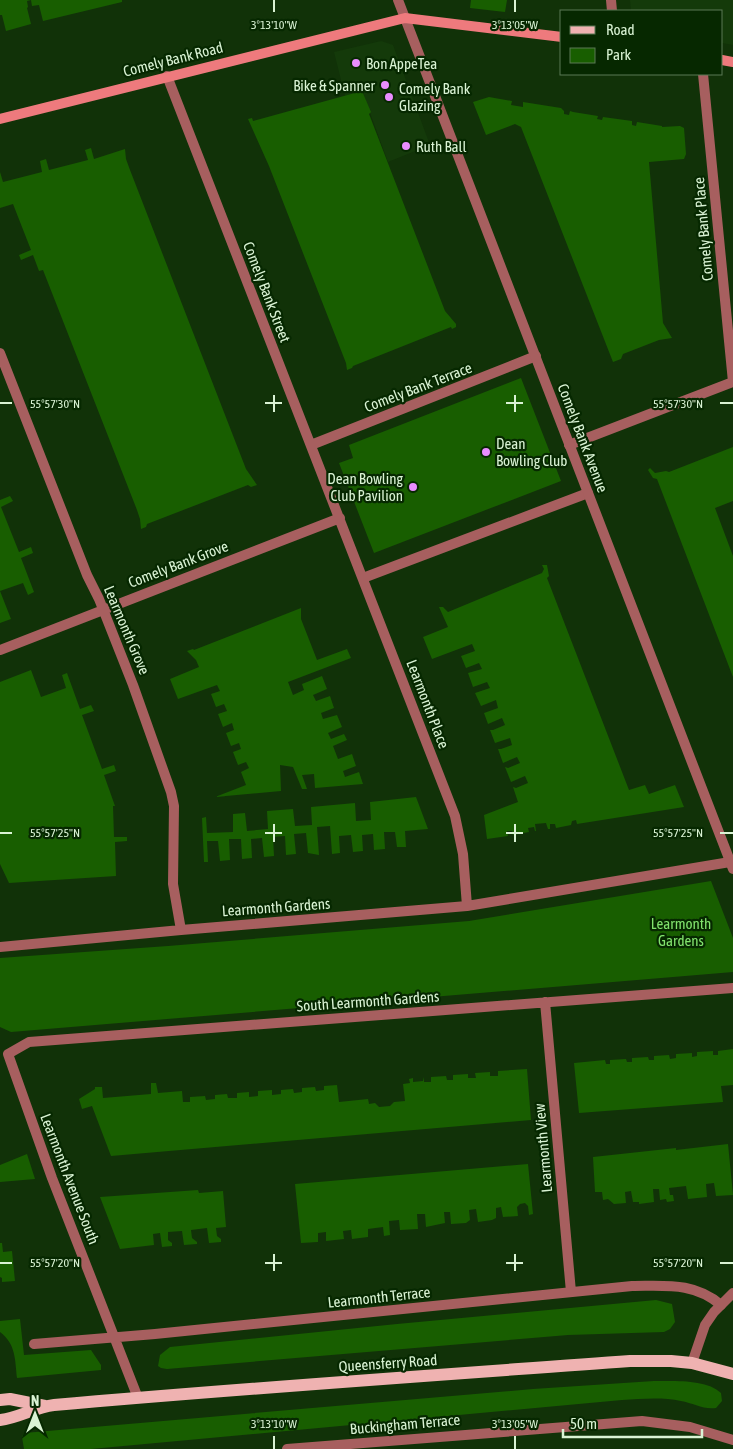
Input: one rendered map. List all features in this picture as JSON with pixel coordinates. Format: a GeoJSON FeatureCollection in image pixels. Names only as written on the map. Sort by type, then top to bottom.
{"type":"FeatureCollection","features":[{"type":"Feature","properties":{"kind":"main road","name":"Comely Bank Road"},"geometry":{"type":"LineString","coordinates":[[0,119],[405,18],[560,37]]}},
{"type":"Feature","properties":{"kind":"main road","name":"Queensferry Road"},"geometry":{"type":"LineString","coordinates":[[0,1400],[10,1399],[45,1406],[630,1361],[671,1360],[692,1363],[733,1374]]}},
{"type":"Feature","properties":{"kind":"main road","name":"Queensferry Road"},"geometry":{"type":"LineString","coordinates":[[0,1420],[12,1419],[45,1406]]}},
{"type":"Feature","properties":{"kind":"street","name":"Comely Bank Avenue"},"geometry":{"type":"LineString","coordinates":[[398,0],[732,866]]}},
{"type":"Feature","properties":{"kind":"street","name":"Comely Bank Place"},"geometry":{"type":"LineString","coordinates":[[569,444],[733,382],[703,75]]}},
{"type":"Feature","properties":{"kind":"street","name":"Comely Bank Street"},"geometry":{"type":"LineString","coordinates":[[167,76],[340,518]]}},
{"type":"Feature","properties":{"kind":"street","name":"Learmonth Grove"},"geometry":{"type":"LineString","coordinates":[[0,353],[87,575],[104,610],[163,766],[174,806],[173,884],[181,930]]}},
{"type":"Feature","properties":{"kind":"street","name":"Comely Bank Terrace"},"geometry":{"type":"LineString","coordinates":[[311,445],[536,356]]}},
{"type":"Feature","properties":{"kind":"street"},"geometry":{"type":"LineString","coordinates":[[363,578],[588,493]]}},
{"type":"Feature","properties":{"kind":"street","name":"Comely Bank Grove"},"geometry":{"type":"LineString","coordinates":[[0,650],[340,518]]}},
{"type":"Feature","properties":{"kind":"street","name":"Learmonth Place"},"geometry":{"type":"LineString","coordinates":[[340,518],[455,816],[463,854],[467,906]]}},
{"type":"Feature","properties":{"kind":"street","name":"Learmonth Gardens"},"geometry":{"type":"LineString","coordinates":[[0,947],[467,906],[732,866]]}},
{"type":"Feature","properties":{"kind":"street","name":"South Learmonth Gardens"},"geometry":{"type":"LineString","coordinates":[[4,1053],[29,1042],[733,988]]}},
{"type":"Feature","properties":{"kind":"street","name":"Learmonth View"},"geometry":{"type":"LineString","coordinates":[[545,1002],[571,1292]]}},
{"type":"Feature","properties":{"kind":"street","name":"Learmonth Avenue South"},"geometry":{"type":"LineString","coordinates":[[4,1053],[116,1337],[138,1398]]}},
{"type":"Feature","properties":{"kind":"street","name":"Learmonth Terrace"},"geometry":{"type":"LineString","coordinates":[[34,1344],[632,1286],[679,1286],[696,1289],[721,1305]]}},
{"type":"Feature","properties":{"kind":"street"},"geometry":{"type":"LineString","coordinates":[[692,1363],[703,1328],[709,1318],[733,1292]]}},
{"type":"Feature","properties":{"kind":"street","name":"Buckingham Terrace"},"geometry":{"type":"LineString","coordinates":[[287,1449],[642,1420],[690,1427],[733,1440]]}},
{"type":"Feature","properties":{"kind":"shaded area"},"geometry":{"type":"Polygon","coordinates":[[[630,0],[733,0],[733,45],[723,43],[723,10],[631,10],[630,0]]]}},
{"type":"Feature","properties":{"kind":"shaded area"},"geometry":{"type":"Polygon","coordinates":[[[381,41],[393,45],[430,145],[388,162],[362,91],[345,96],[334,52],[381,41]]]}},
{"type":"Feature","properties":{"kind":"green space"},"geometry":{"type":"Polygon","coordinates":[[[0,0],[31,0],[27,1],[27,8],[31,24],[6,31],[2,15],[0,15],[0,0]]]}},
{"type":"Feature","properties":{"kind":"green space"},"geometry":{"type":"Polygon","coordinates":[[[31,0],[122,0],[122,2],[43,21],[39,5],[32,6],[31,0]]]}},
{"type":"Feature","properties":{"kind":"green space"},"geometry":{"type":"Polygon","coordinates":[[[471,0],[507,0],[505,12],[470,8],[471,0]]]}},
{"type":"Feature","properties":{"kind":"green space"},"geometry":{"type":"Polygon","coordinates":[[[362,91],[371,112],[369,114],[445,311],[456,324],[456,327],[452,329],[451,327],[347,370],[346,363],[269,166],[248,119],[252,118],[253,121],[362,91]]]}},
{"type":"Feature","properties":{"kind":"green space"},"geometry":{"type":"Polygon","coordinates":[[[489,97],[512,101],[511,105],[523,107],[523,102],[561,108],[564,114],[569,115],[570,111],[598,116],[597,119],[602,120],[603,117],[632,121],[632,125],[636,126],[637,122],[662,127],[680,126],[684,128],[686,154],[684,159],[649,162],[663,323],[672,338],[659,340],[623,354],[621,359],[613,362],[521,127],[515,124],[486,135],[473,102],[489,97]]]}},
{"type":"Feature","properties":{"kind":"green space"},"geometry":{"type":"Polygon","coordinates":[[[91,148],[94,159],[125,149],[130,170],[246,469],[257,485],[251,487],[248,485],[147,524],[146,527],[141,529],[137,510],[43,270],[39,271],[33,255],[21,260],[19,255],[31,250],[13,204],[0,208],[0,172],[3,182],[42,172],[40,161],[46,159],[49,170],[88,160],[85,150],[91,148]]]}},
{"type":"Feature","properties":{"kind":"green space"},"geometry":{"type":"Polygon","coordinates":[[[521,378],[561,481],[374,553],[339,463],[353,458],[349,445],[521,378]]]}},
{"type":"Feature","properties":{"kind":"green space"},"geometry":{"type":"Polygon","coordinates":[[[733,447],[733,501],[715,508],[733,556],[733,677],[657,479],[653,478],[648,470],[650,468],[655,473],[669,472],[733,447]]]}},
{"type":"Feature","properties":{"kind":"green space"},"geometry":{"type":"Polygon","coordinates":[[[10,496],[13,501],[1,507],[19,552],[31,547],[33,553],[21,558],[34,592],[28,595],[23,583],[0,591],[0,500],[10,496]]]}},
{"type":"Feature","properties":{"kind":"green space"},"geometry":{"type":"Polygon","coordinates":[[[542,565],[547,565],[549,576],[547,578],[629,790],[645,785],[649,794],[675,785],[684,807],[577,824],[576,820],[572,821],[571,825],[556,828],[555,824],[550,824],[550,829],[548,829],[546,823],[535,824],[536,831],[534,827],[528,828],[529,832],[513,835],[512,831],[507,831],[508,836],[487,839],[484,815],[518,802],[513,787],[516,788],[528,783],[525,776],[511,782],[505,767],[508,768],[520,763],[517,757],[503,763],[498,749],[512,745],[510,738],[495,743],[490,730],[505,725],[502,718],[488,724],[484,713],[498,708],[496,700],[481,706],[475,693],[490,688],[487,682],[473,687],[468,673],[482,669],[479,663],[466,668],[461,656],[475,651],[472,644],[432,659],[423,637],[448,627],[439,607],[443,607],[448,612],[542,573],[544,569],[542,565]]]}},
{"type":"Feature","properties":{"kind":"green space"},"geometry":{"type":"Polygon","coordinates":[[[0,591],[11,619],[0,623],[0,591]]]}},
{"type":"Feature","properties":{"kind":"green space"},"geometry":{"type":"Polygon","coordinates":[[[301,608],[301,619],[317,660],[347,649],[351,658],[288,682],[293,695],[304,690],[302,684],[322,676],[327,689],[313,695],[316,701],[330,696],[334,708],[321,713],[323,719],[337,715],[342,727],[328,733],[331,739],[344,734],[347,740],[333,746],[338,759],[352,754],[356,766],[343,771],[345,777],[359,772],[363,784],[315,788],[314,774],[302,775],[307,789],[302,789],[293,767],[280,765],[281,791],[215,797],[246,785],[241,772],[249,768],[246,762],[238,765],[233,752],[241,749],[239,743],[231,746],[226,733],[234,730],[232,723],[223,727],[218,714],[227,711],[224,704],[216,707],[211,694],[220,691],[217,685],[178,699],[170,679],[199,667],[196,660],[187,651],[194,650],[301,608]]]}},
{"type":"Feature","properties":{"kind":"green space"},"geometry":{"type":"Polygon","coordinates":[[[31,670],[41,697],[66,688],[62,675],[67,673],[80,709],[91,705],[94,711],[82,715],[102,769],[114,765],[116,771],[104,775],[115,806],[113,806],[114,837],[127,837],[127,841],[115,842],[116,876],[9,883],[0,864],[0,682],[31,670]]]}},
{"type":"Feature","properties":{"kind":"green space"},"geometry":{"type":"Polygon","coordinates":[[[416,797],[428,829],[405,831],[406,847],[397,847],[395,832],[384,832],[385,849],[374,850],[373,834],[362,835],[363,851],[353,852],[351,835],[339,836],[340,853],[332,854],[330,826],[317,827],[319,855],[308,853],[306,833],[294,834],[296,854],[286,855],[285,836],[273,837],[274,856],[264,857],[262,838],[251,839],[252,858],[242,859],[241,839],[229,839],[230,860],[220,861],[218,841],[207,841],[208,862],[204,862],[202,818],[206,817],[207,833],[233,832],[233,814],[245,813],[247,831],[268,829],[267,811],[293,809],[295,826],[312,825],[311,807],[355,803],[356,821],[371,820],[370,802],[416,797]]]}},
{"type":"Feature","properties":{"kind":"green space","name":"Learmonth Gardens"},"geometry":{"type":"Polygon","coordinates":[[[711,881],[733,938],[733,972],[11,1032],[0,1027],[0,958],[469,921],[711,881]]]}},
{"type":"Feature","properties":{"kind":"green space"},"geometry":{"type":"Polygon","coordinates":[[[733,1049],[733,1085],[721,1086],[723,1102],[579,1113],[574,1063],[605,1060],[606,1064],[610,1064],[610,1060],[626,1059],[627,1062],[632,1062],[632,1058],[648,1057],[649,1060],[654,1060],[654,1056],[669,1055],[670,1059],[676,1058],[676,1054],[692,1053],[692,1057],[697,1056],[697,1052],[713,1051],[713,1055],[718,1055],[718,1051],[733,1049]]]}},
{"type":"Feature","properties":{"kind":"green space"},"geometry":{"type":"Polygon","coordinates":[[[527,1069],[531,1120],[111,1156],[92,1106],[82,1109],[79,1099],[95,1089],[95,1087],[102,1087],[103,1098],[151,1094],[151,1083],[156,1083],[158,1093],[182,1091],[183,1102],[190,1102],[190,1097],[205,1096],[206,1100],[215,1099],[215,1095],[227,1094],[228,1098],[237,1098],[237,1093],[249,1092],[249,1097],[258,1096],[258,1091],[272,1090],[272,1095],[281,1094],[281,1090],[293,1089],[294,1093],[302,1092],[302,1088],[315,1087],[316,1091],[324,1090],[324,1086],[337,1085],[339,1102],[368,1099],[369,1104],[375,1103],[379,1107],[405,1101],[403,1084],[410,1083],[409,1079],[413,1078],[413,1082],[423,1081],[424,1077],[424,1082],[431,1082],[431,1077],[446,1076],[447,1080],[453,1080],[453,1075],[468,1074],[468,1078],[476,1078],[475,1073],[490,1072],[490,1076],[498,1076],[498,1071],[527,1069]]]}},
{"type":"Feature","properties":{"kind":"green space"},"geometry":{"type":"Polygon","coordinates":[[[728,1144],[733,1195],[716,1196],[714,1183],[706,1184],[707,1197],[688,1199],[686,1186],[669,1188],[670,1195],[673,1195],[674,1201],[660,1200],[659,1189],[653,1189],[654,1202],[639,1204],[639,1202],[633,1202],[631,1191],[625,1192],[626,1203],[614,1204],[608,1199],[603,1200],[602,1192],[595,1192],[593,1157],[728,1144]]]}},
{"type":"Feature","properties":{"kind":"green space"},"geometry":{"type":"Polygon","coordinates":[[[27,1154],[35,1179],[0,1182],[0,1165],[27,1154]]]}},
{"type":"Feature","properties":{"kind":"green space"},"geometry":{"type":"Polygon","coordinates":[[[528,1164],[533,1214],[529,1215],[528,1206],[525,1203],[517,1207],[518,1216],[503,1217],[501,1207],[496,1208],[496,1218],[478,1222],[476,1209],[469,1210],[470,1220],[466,1223],[451,1224],[450,1212],[444,1212],[445,1223],[426,1227],[425,1214],[417,1214],[418,1229],[400,1230],[399,1220],[389,1221],[390,1235],[384,1236],[383,1227],[368,1229],[368,1237],[352,1239],[351,1230],[343,1231],[344,1239],[326,1241],[326,1232],[318,1233],[318,1242],[301,1243],[295,1184],[528,1164]]]}},
{"type":"Feature","properties":{"kind":"green space"},"geometry":{"type":"Polygon","coordinates":[[[198,1190],[199,1193],[223,1191],[226,1227],[216,1228],[217,1236],[221,1239],[221,1242],[209,1243],[207,1228],[191,1230],[192,1238],[197,1244],[184,1245],[182,1231],[168,1232],[168,1240],[172,1243],[172,1246],[162,1247],[160,1233],[153,1234],[154,1245],[120,1249],[100,1197],[198,1190]]]}},
{"type":"Feature","properties":{"kind":"green space"},"geometry":{"type":"Polygon","coordinates":[[[0,1243],[2,1243],[3,1252],[12,1251],[15,1281],[2,1282],[0,1277],[0,1243]]]}},
{"type":"Feature","properties":{"kind":"green space"},"geometry":{"type":"Polygon","coordinates":[[[656,1300],[672,1304],[675,1322],[670,1329],[664,1332],[568,1335],[167,1369],[158,1366],[160,1355],[170,1347],[656,1300]]]}},
{"type":"Feature","properties":{"kind":"green space"},"geometry":{"type":"Polygon","coordinates":[[[20,1319],[24,1355],[91,1350],[101,1365],[101,1370],[17,1378],[14,1353],[9,1342],[0,1332],[0,1321],[20,1319]]]}},
{"type":"Feature","properties":{"kind":"green space"},"geometry":{"type":"Polygon","coordinates":[[[654,1381],[689,1382],[707,1385],[721,1393],[722,1401],[716,1408],[712,1408],[666,1399],[622,1400],[91,1449],[24,1449],[22,1437],[24,1433],[533,1389],[654,1381]]]}},
{"type":"Feature","properties":{"kind":"place","name":"Bon AppeTea"},"geometry":{"type":"Point","coordinates":[356,63]}},
{"type":"Feature","properties":{"kind":"place","name":"Bike & Spanner"},"geometry":{"type":"Point","coordinates":[385,85]}},
{"type":"Feature","properties":{"kind":"place","name":"Comely Bank Glazing"},"geometry":{"type":"Point","coordinates":[389,97]}},
{"type":"Feature","properties":{"kind":"place","name":"Ruth Ball"},"geometry":{"type":"Point","coordinates":[406,146]}},
{"type":"Feature","properties":{"kind":"place","name":"Dean Bowling Club"},"geometry":{"type":"Point","coordinates":[486,452]}},
{"type":"Feature","properties":{"kind":"place","name":"Dean Bowling Club Pavilion"},"geometry":{"type":"Point","coordinates":[413,487]}}]}
